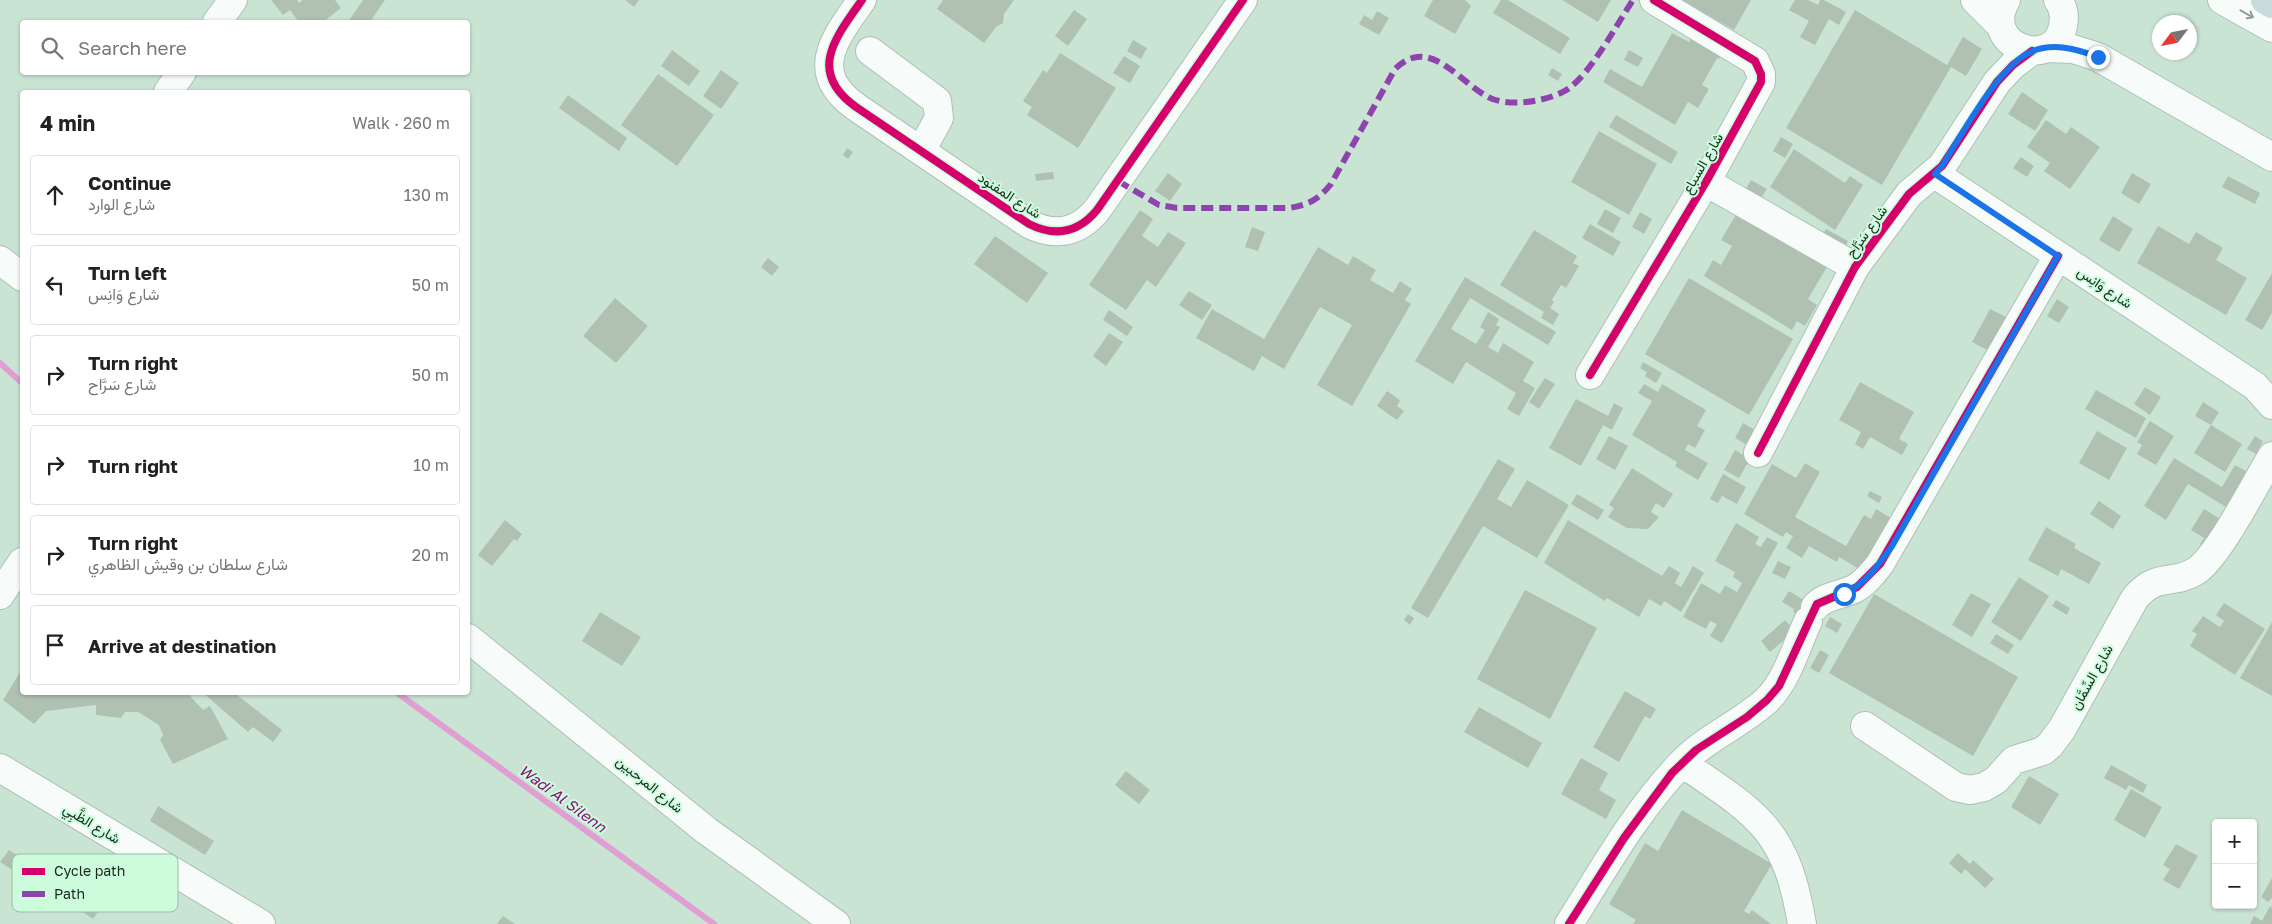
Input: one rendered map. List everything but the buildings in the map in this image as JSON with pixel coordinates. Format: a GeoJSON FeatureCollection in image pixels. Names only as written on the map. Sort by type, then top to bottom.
{"type":"FeatureCollection","features":[{"type":"Feature","properties":{"kind":"highway"},"geometry":{"type":"LineString","coordinates":[[2265,0],[2272,4]]}},
{"type":"Feature","properties":{"kind":"street"},"geometry":{"type":"LineString","coordinates":[[218,20],[233,0]]}},
{"type":"Feature","properties":{"kind":"street","name":"شارع المفنود"},"geometry":{"type":"LineString","coordinates":[[862,0],[832,43],[829,64],[834,84],[846,100],[1028,224],[1053,232],[1078,227],[1089,220],[1118,181],[1235,3]]}},
{"type":"Feature","properties":{"kind":"street","name":"شارع السباع"},"geometry":{"type":"LineString","coordinates":[[1590,375],[1706,182],[1758,89],[1761,74],[1755,61],[1748,56],[1654,0]]}},
{"type":"Feature","properties":{"kind":"street"},"geometry":{"type":"LineString","coordinates":[[1975,0],[2015,46],[2039,49],[2073,49],[2098,57],[2272,157]]}},
{"type":"Feature","properties":{"kind":"street","name":"شارع سَرَّاح"},"geometry":{"type":"LineString","coordinates":[[1997,82],[2003,58],[2002,9],[2006,0]]}},
{"type":"Feature","properties":{"kind":"street"},"geometry":{"type":"LineString","coordinates":[[2222,0],[2272,28]]}},
{"type":"Feature","properties":{"kind":"street"},"geometry":{"type":"LineString","coordinates":[[2062,6],[2079,39],[2098,57]]}},
{"type":"Feature","properties":{"kind":"street","name":"شارع سَرَّاح"},"geometry":{"type":"LineString","coordinates":[[1758,453],[1855,266],[1909,194],[1935,174],[1942,166],[1997,82],[2013,64],[2056,40],[2062,30],[2062,6]]}},
{"type":"Feature","properties":{"kind":"street"},"geometry":{"type":"LineString","coordinates":[[870,51],[937,101],[939,118],[921,151]]}},
{"type":"Feature","properties":{"kind":"street"},"geometry":{"type":"LineString","coordinates":[[169,90],[180,75]]}},
{"type":"Feature","properties":{"kind":"street","name":"شارع وَانِس"},"geometry":{"type":"LineString","coordinates":[[1935,174],[2255,386],[2272,406]]}},
{"type":"Feature","properties":{"kind":"street","name":"شارع السباع"},"geometry":{"type":"LineString","coordinates":[[1706,182],[1855,266]]}},
{"type":"Feature","properties":{"kind":"street"},"geometry":{"type":"LineString","coordinates":[[1575,922],[1624,838],[1682,762],[1767,700],[1779,686],[1811,614],[1822,600],[1844,594],[1857,587],[1880,564],[2058,256]]}},
{"type":"Feature","properties":{"kind":"street"},"geometry":{"type":"LineString","coordinates":[[0,260],[20,275]]}},
{"type":"Feature","properties":{"kind":"street","name":"شارع السِّمَّان"},"geometry":{"type":"LineString","coordinates":[[1865,726],[1956,787],[1970,790],[1984,787],[1996,780],[2014,760],[2043,751],[2050,746],[2135,598],[2149,584],[2197,570],[2212,555],[2272,456]]}},
{"type":"Feature","properties":{"kind":"street"},"geometry":{"type":"LineString","coordinates":[[0,595],[20,565]]}},
{"type":"Feature","properties":{"kind":"street","name":"شارع المرحبين"},"geometry":{"type":"LineString","coordinates":[[470,640],[708,831],[836,924]]}},
{"type":"Feature","properties":{"kind":"street"},"geometry":{"type":"LineString","coordinates":[[1682,762],[1746,806],[1770,831],[1787,862],[1802,924]]}},
{"type":"Feature","properties":{"kind":"street","name":"شارع الظَّبِي"},"geometry":{"type":"LineString","coordinates":[[0,768],[144,854]]}},
{"type":"Feature","properties":{"kind":"street","name":"شارع الظَّبِي"},"geometry":{"type":"LineString","coordinates":[[178,874],[262,924]]}},
{"type":"Feature","properties":{"kind":"waterway","name":"Wadi Al Silenn"},"geometry":{"type":"LineString","coordinates":[[0,363],[20,381]]}},
{"type":"Feature","properties":{"kind":"waterway","name":"Wadi Al Silenn"},"geometry":{"type":"LineString","coordinates":[[400,695],[714,924]]}},
{"type":"Feature","properties":{"kind":"marked path"},"geometry":{"type":"LineString","coordinates":[[1118,181],[1159,205],[1177,208],[1289,208],[1302,205],[1318,197],[1331,184],[1395,69],[1408,60],[1420,57],[1443,64],[1477,90],[1497,100],[1507,102],[1540,100],[1560,93],[1577,82],[1586,72],[1633,0]]}},
{"type":"Feature","properties":{"kind":"cycle path"},"geometry":{"type":"LineString","coordinates":[[862,0],[835,41],[830,55],[829,68],[832,81],[841,94],[856,107],[1029,224],[1048,231],[1074,228],[1090,218],[1097,210],[1243,0]]}},
{"type":"Feature","properties":{"kind":"cycle path"},"geometry":{"type":"LineString","coordinates":[[1590,375],[1706,182],[1761,82],[1761,74],[1755,61],[1654,0]]}},
{"type":"Feature","properties":{"kind":"cycle path"},"geometry":{"type":"LineString","coordinates":[[1758,453],[1855,267],[1909,194],[1942,166],[1997,82],[2013,65],[2032,51]]}},
{"type":"Feature","properties":{"kind":"cycle path"},"geometry":{"type":"LineString","coordinates":[[1569,924],[1624,838],[1672,773],[1696,750],[1747,717],[1767,700],[1779,686],[1817,604],[1857,587],[1880,564],[2058,256]]}},
{"type":"Feature","properties":{"kind":"route"},"geometry":{"type":"LineString","coordinates":[[1844,594],[1857,587],[1870,576],[1892,546],[2058,256],[1935,174],[1997,82],[2013,64],[2032,51],[2047,48],[2073,49],[2098,57]]}}]}
